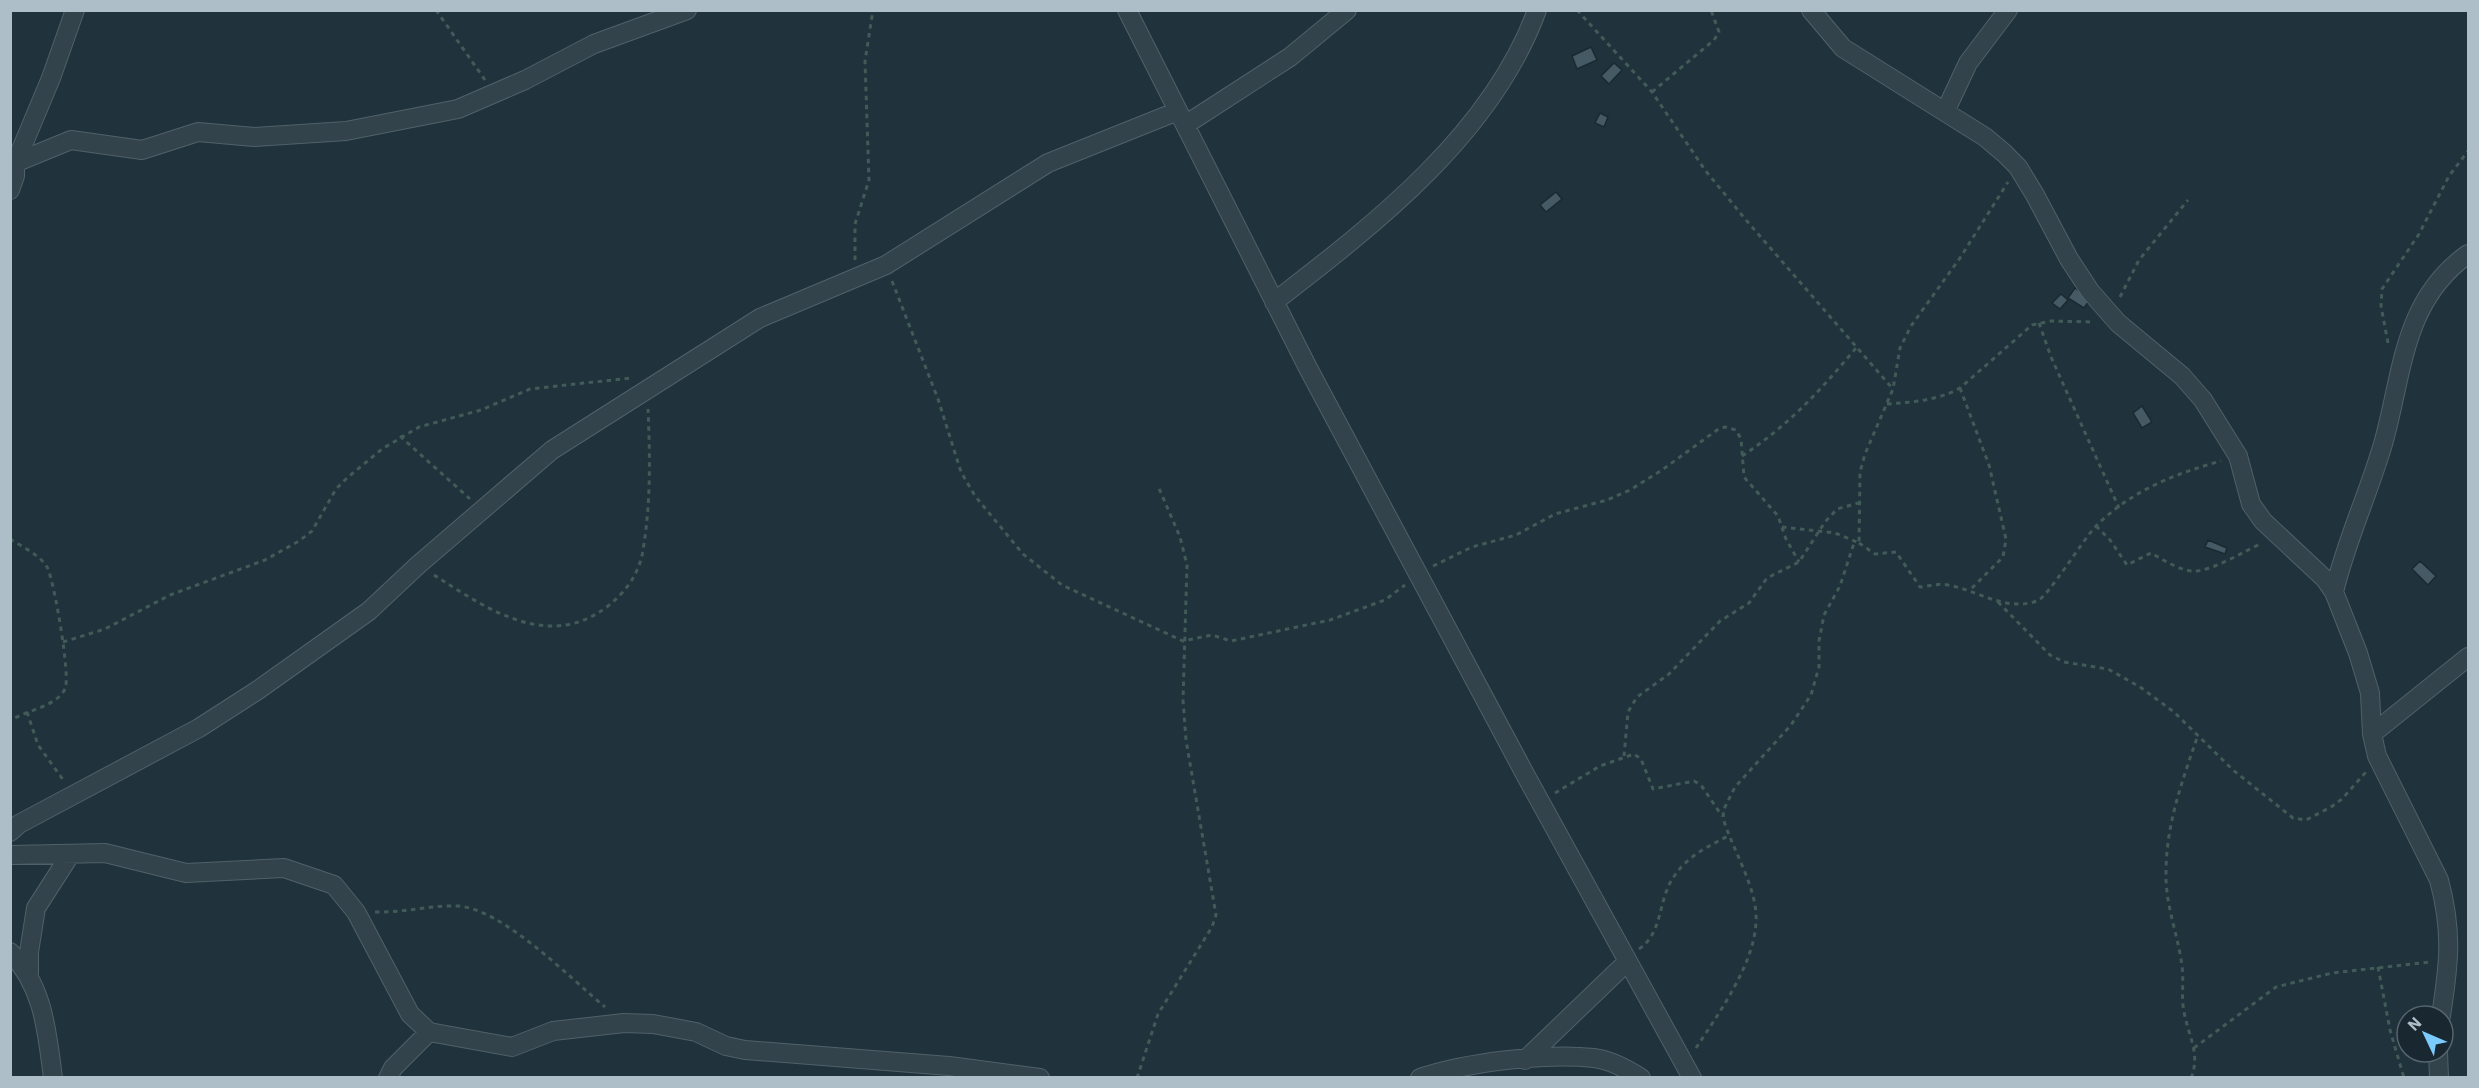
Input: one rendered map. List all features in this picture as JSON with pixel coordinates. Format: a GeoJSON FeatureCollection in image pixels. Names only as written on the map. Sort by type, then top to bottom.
{"type":"FeatureCollection","features":[{"type":"Feature","properties":{"kind":"street"},"geometry":{"type":"LineString","coordinates":[[10,190],[15,176],[13,164],[51,78],[75,10]]}},
{"type":"Feature","properties":{"kind":"street"},"geometry":{"type":"LineString","coordinates":[[13,164],[71,140],[142,150],[162,146],[184,135],[198,132],[254,136],[346,131],[458,109],[525,80],[594,44],[687,10]]}},
{"type":"Feature","properties":{"kind":"street"},"geometry":{"type":"LineString","coordinates":[[1126,10],[1274,302],[1541,803],[1689,1071]]}},
{"type":"Feature","properties":{"kind":"street"},"geometry":{"type":"LineString","coordinates":[[10,832],[19,824],[199,728],[258,690],[369,611],[417,565],[552,450],[644,382],[760,318],[886,265],[1048,163],[1182,118],[1250,86],[1347,10]]}},
{"type":"Feature","properties":{"kind":"street"},"geometry":{"type":"LineString","coordinates":[[1274,302],[1343,249],[1427,173],[1500,82],[1526,41],[1537,10]]}},
{"type":"Feature","properties":{"kind":"street"},"geometry":{"type":"LineString","coordinates":[[1811,10],[1843,48],[1985,136],[2018,167],[2068,259],[2090,291],[2115,319],[2182,376],[2202,400],[2238,456],[2251,504],[2278,536],[2325,579],[2334,592],[2358,653],[2370,693],[2372,734],[2377,756],[2439,880],[2450,936],[2443,1004]]}},
{"type":"Feature","properties":{"kind":"street"},"geometry":{"type":"LineString","coordinates":[[1945,112],[1968,63],[2007,10]]}},
{"type":"Feature","properties":{"kind":"street"},"geometry":{"type":"LineString","coordinates":[[2334,592],[2342,560],[2383,444],[2406,340],[2421,309],[2453,265],[2469,254]]}},
{"type":"Feature","properties":{"kind":"street"},"geometry":{"type":"LineString","coordinates":[[2372,734],[2469,657]]}},
{"type":"Feature","properties":{"kind":"street"},"geometry":{"type":"LineString","coordinates":[[10,855],[105,853],[186,873],[284,868],[334,885],[356,912],[410,1014],[429,1032],[512,1047],[554,1031],[624,1023],[652,1024],[696,1032],[726,1046],[745,1050],[949,1066],[1040,1077]]}},
{"type":"Feature","properties":{"kind":"street"},"geometry":{"type":"LineString","coordinates":[[29,974],[29,952],[36,908],[70,855]]}},
{"type":"Feature","properties":{"kind":"street"},"geometry":{"type":"LineString","coordinates":[[10,952],[29,974],[39,997],[47,1028],[53,1077]]}},
{"type":"Feature","properties":{"kind":"street"},"geometry":{"type":"LineString","coordinates":[[1526,1060],[1626,959]]}},
{"type":"Feature","properties":{"kind":"street"},"geometry":{"type":"LineString","coordinates":[[388,1077],[401,1059],[429,1032]]}},
{"type":"Feature","properties":{"kind":"street"},"geometry":{"type":"LineString","coordinates":[[1420,1077],[1440,1071],[1526,1060],[1596,1058],[1618,1065],[1641,1077]]}},
{"type":"Feature","properties":{"kind":"path"},"geometry":{"type":"LineString","coordinates":[[436,10],[493,94]]}},
{"type":"Feature","properties":{"kind":"path"},"geometry":{"type":"LineString","coordinates":[[854,277],[855,224],[868,180],[865,61],[873,10]]}},
{"type":"Feature","properties":{"kind":"path"},"geometry":{"type":"LineString","coordinates":[[1577,10],[1652,92],[1705,170],[1893,389]]}},
{"type":"Feature","properties":{"kind":"path"},"geometry":{"type":"LineString","coordinates":[[1652,92],[1714,40],[1719,32],[1711,10]]}},
{"type":"Feature","properties":{"kind":"path"},"geometry":{"type":"LineString","coordinates":[[2398,370],[2384,331],[2382,289],[2419,234],[2450,176],[2469,151]]}},
{"type":"Feature","properties":{"kind":"path"},"geometry":{"type":"LineString","coordinates":[[1859,543],[1858,503],[1865,454],[1893,389],[1904,339],[1960,258],[2018,167]]}},
{"type":"Feature","properties":{"kind":"path"},"geometry":{"type":"LineString","coordinates":[[1887,404],[1930,400],[1960,388],[2017,336],[2039,323],[2115,319],[2139,260],[2188,200]]}},
{"type":"Feature","properties":{"kind":"path"},"geometry":{"type":"LineString","coordinates":[[886,265],[938,399],[961,472],[975,496],[1023,554],[1049,576],[1062,585],[1183,641],[1212,635],[1231,641],[1238,640],[1330,620],[1385,600],[1420,574],[1452,555],[1516,535],[1555,514],[1607,500],[1630,490],[1717,430],[1725,427],[1736,430],[1742,439],[1744,477],[1750,487],[1773,510],[1799,562]]}},
{"type":"Feature","properties":{"kind":"path"},"geometry":{"type":"LineString","coordinates":[[2039,323],[2051,357],[2118,508]]}},
{"type":"Feature","properties":{"kind":"path"},"geometry":{"type":"LineString","coordinates":[[1742,456],[1766,440],[1808,405],[1856,348]]}},
{"type":"Feature","properties":{"kind":"path"},"geometry":{"type":"LineString","coordinates":[[63,642],[105,629],[170,595],[255,564],[299,541],[312,531],[336,489],[400,436],[419,426],[481,410],[530,389],[644,382],[650,462],[643,551],[634,578],[615,600],[601,611],[573,625],[540,627],[505,616],[472,600],[417,565]]}},
{"type":"Feature","properties":{"kind":"path"},"geometry":{"type":"LineString","coordinates":[[1960,388],[1989,465],[2006,539],[2003,557],[1969,591]]}},
{"type":"Feature","properties":{"kind":"path"},"geometry":{"type":"LineString","coordinates":[[400,436],[444,478],[472,500]]}},
{"type":"Feature","properties":{"kind":"path"},"geometry":{"type":"LineString","coordinates":[[1782,527],[1842,536],[1854,543],[1859,543],[1875,554],[1896,552],[1920,587],[1940,584],[1969,591],[1998,603],[2026,603],[2044,597],[2076,549],[2096,526],[2141,491],[2169,477],[2238,456]]}},
{"type":"Feature","properties":{"kind":"path"},"geometry":{"type":"LineString","coordinates":[[1137,1077],[1158,1014],[1212,927],[1216,915],[1186,741],[1183,641],[1187,566],[1180,537],[1158,486]]}},
{"type":"Feature","properties":{"kind":"path"},"geometry":{"type":"LineString","coordinates":[[1624,756],[1628,712],[1637,697],[1669,674],[1720,621],[1749,603],[1767,578],[1799,562],[1819,531],[1837,509],[1858,503]]}},
{"type":"Feature","properties":{"kind":"path"},"geometry":{"type":"LineString","coordinates":[[2096,526],[2110,540],[2127,566],[2146,554],[2151,554],[2179,568],[2193,571],[2206,568],[2278,536]]}},
{"type":"Feature","properties":{"kind":"path"},"geometry":{"type":"LineString","coordinates":[[10,538],[46,566],[63,642],[66,687],[53,701],[10,721]]}},
{"type":"Feature","properties":{"kind":"path"},"geometry":{"type":"LineString","coordinates":[[1722,816],[1736,787],[1791,725],[1811,695],[1819,667],[1819,640],[1824,615],[1840,586],[1854,543]]}},
{"type":"Feature","properties":{"kind":"path"},"geometry":{"type":"LineString","coordinates":[[1998,603],[2050,655],[2064,662],[2108,669],[2140,687],[2174,712],[2233,770],[2269,800],[2299,820],[2317,815],[2342,799],[2377,756]]}},
{"type":"Feature","properties":{"kind":"path"},"geometry":{"type":"LineString","coordinates":[[27,712],[38,745],[74,795]]}},
{"type":"Feature","properties":{"kind":"path"},"geometry":{"type":"LineString","coordinates":[[2191,1077],[2196,1059],[2183,1009],[2182,964],[2171,922],[2165,873],[2167,843],[2175,806],[2198,735]]}},
{"type":"Feature","properties":{"kind":"path"},"geometry":{"type":"LineString","coordinates":[[1541,803],[1574,780],[1624,756],[1638,755],[1653,789],[1698,782],[1722,816],[1752,895],[1757,919],[1751,947],[1737,979],[1689,1071]]}},
{"type":"Feature","properties":{"kind":"path"},"geometry":{"type":"LineString","coordinates":[[1626,959],[1649,941],[1667,890],[1680,868],[1689,858],[1728,836]]}},
{"type":"Feature","properties":{"kind":"path"},"geometry":{"type":"LineString","coordinates":[[356,912],[396,913],[460,906],[484,913],[525,940],[624,1023]]}},
{"type":"Feature","properties":{"kind":"path"},"geometry":{"type":"LineString","coordinates":[[2194,1048],[2276,987],[2332,973],[2449,961]]}},
{"type":"Feature","properties":{"kind":"path"},"geometry":{"type":"LineString","coordinates":[[2378,967],[2390,1030],[2404,1077]]}},
{"type":"Feature","properties":{"kind":"building"},"geometry":{"type":"Polygon","coordinates":[[[1591,47],[1597,60],[1577,69],[1572,56],[1591,47]]]}},
{"type":"Feature","properties":{"kind":"building"},"geometry":{"type":"Polygon","coordinates":[[[1614,63],[1622,70],[1609,84],[1601,76],[1614,63]]]}},
{"type":"Feature","properties":{"kind":"building"},"geometry":{"type":"Polygon","coordinates":[[[1600,113],[1608,117],[1604,127],[1595,123],[1600,113]]]}},
{"type":"Feature","properties":{"kind":"building"},"geometry":{"type":"Polygon","coordinates":[[[1556,192],[1562,199],[1546,212],[1540,205],[1556,192]]]}},
{"type":"Feature","properties":{"kind":"building"},"geometry":{"type":"Polygon","coordinates":[[[2075,288],[2091,298],[2084,308],[2068,298],[2075,288]]]}},
{"type":"Feature","properties":{"kind":"building"},"geometry":{"type":"Polygon","coordinates":[[[2061,294],[2068,300],[2060,309],[2052,303],[2061,294]]]}},
{"type":"Feature","properties":{"kind":"building"},"geometry":{"type":"Polygon","coordinates":[[[2142,406],[2152,422],[2142,428],[2133,413],[2142,406]]]}},
{"type":"Feature","properties":{"kind":"building"},"geometry":{"type":"Polygon","coordinates":[[[2208,540],[2227,548],[2225,554],[2205,547],[2208,540]]]}},
{"type":"Feature","properties":{"kind":"building"},"geometry":{"type":"Polygon","coordinates":[[[2420,561],[2436,576],[2428,585],[2412,569],[2420,561]]]}}]}
